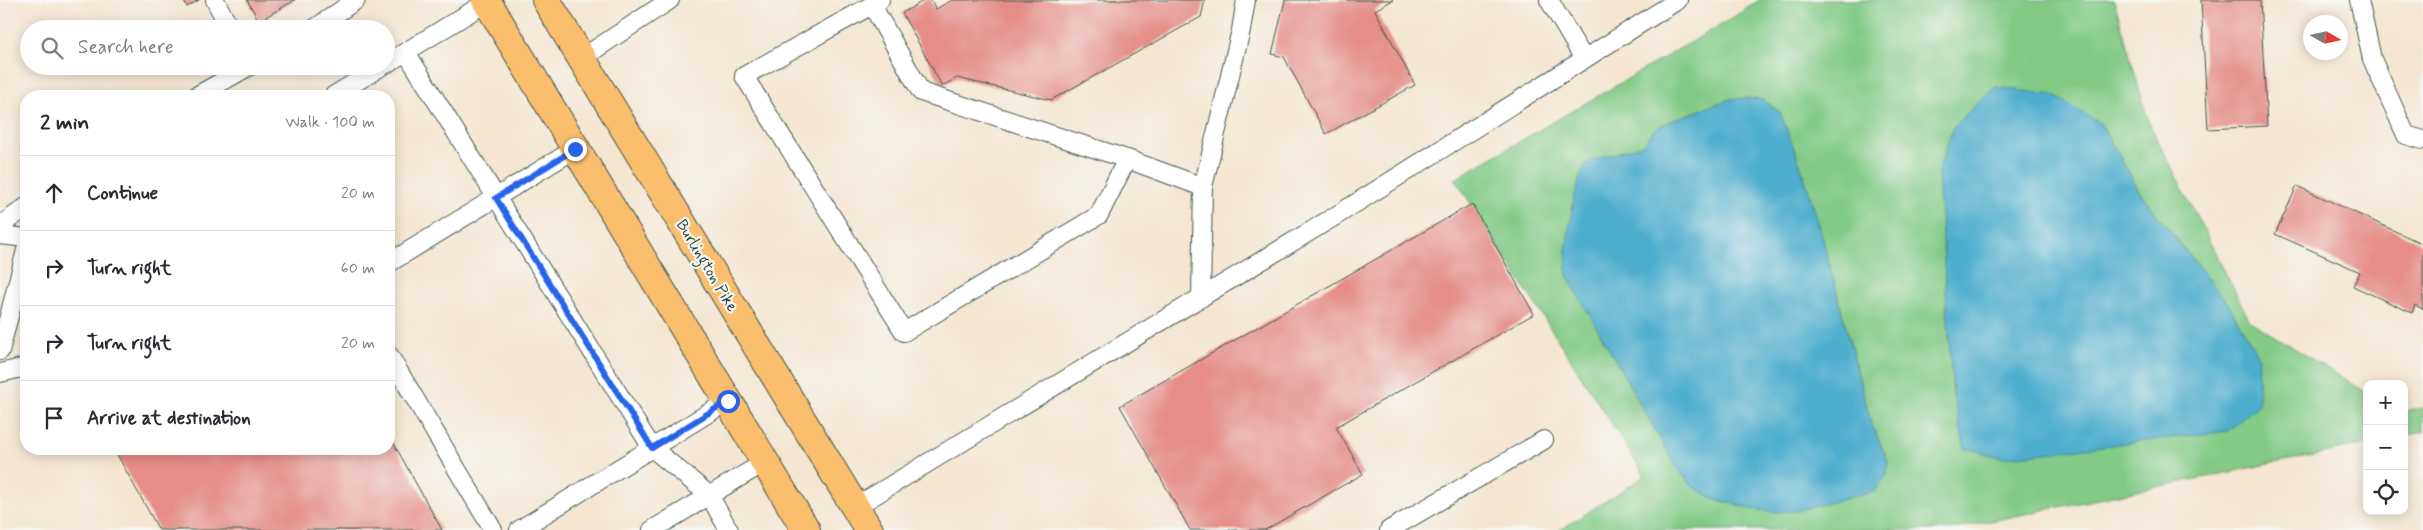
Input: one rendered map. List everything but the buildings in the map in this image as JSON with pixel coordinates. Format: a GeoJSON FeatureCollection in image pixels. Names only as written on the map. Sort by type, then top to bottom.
{"type":"FeatureCollection","features":[{"type":"Feature","properties":{"kind":"highway","name":"Burlington Pike"},"geometry":{"type":"LineString","coordinates":[[546,0],[869,530]]}},
{"type":"Feature","properties":{"kind":"highway"},"geometry":{"type":"LineString","coordinates":[[486,1],[806,530]]}},
{"type":"Feature","properties":{"kind":"lane"},"geometry":{"type":"LineString","coordinates":[[215,0],[225,20]]}},
{"type":"Feature","properties":{"kind":"lane"},"geometry":{"type":"LineString","coordinates":[[327,20],[356,0]]}},
{"type":"Feature","properties":{"kind":"lane"},"geometry":{"type":"LineString","coordinates":[[582,58],[670,0]]}},
{"type":"Feature","properties":{"kind":"lane"},"geometry":{"type":"LineString","coordinates":[[1201,298],[1203,187],[1241,30],[1246,0]]}},
{"type":"Feature","properties":{"kind":"lane"},"geometry":{"type":"LineString","coordinates":[[1549,0],[1584,59]]}},
{"type":"Feature","properties":{"kind":"lane"},"geometry":{"type":"LineString","coordinates":[[855,507],[1201,298],[1678,0]]}},
{"type":"Feature","properties":{"kind":"lane"},"geometry":{"type":"LineString","coordinates":[[2359,0],[2372,59],[2406,135],[2423,140]]}},
{"type":"Feature","properties":{"kind":"lane"},"geometry":{"type":"LineString","coordinates":[[395,59],[486,1]]}},
{"type":"Feature","properties":{"kind":"lane"},"geometry":{"type":"LineString","coordinates":[[1127,159],[1099,216],[904,332],[744,76],[876,3],[922,92],[1127,159],[1203,187]]}},
{"type":"Feature","properties":{"kind":"lane"},"geometry":{"type":"LineString","coordinates":[[406,52],[652,448],[710,495],[729,530]]}},
{"type":"Feature","properties":{"kind":"lane"},"geometry":{"type":"LineString","coordinates":[[207,90],[234,75]]}},
{"type":"Feature","properties":{"kind":"lane"},"geometry":{"type":"LineString","coordinates":[[343,90],[367,75]]}},
{"type":"Feature","properties":{"kind":"lane"},"geometry":{"type":"LineString","coordinates":[[395,259],[575,149]]}},
{"type":"Feature","properties":{"kind":"lane"},"geometry":{"type":"LineString","coordinates":[[0,226],[20,211]]}},
{"type":"Feature","properties":{"kind":"lane"},"geometry":{"type":"LineString","coordinates":[[0,235],[20,237]]}},
{"type":"Feature","properties":{"kind":"lane"},"geometry":{"type":"LineString","coordinates":[[0,351],[20,273]]}},
{"type":"Feature","properties":{"kind":"lane"},"geometry":{"type":"LineString","coordinates":[[395,366],[493,530]]}},
{"type":"Feature","properties":{"kind":"lane"},"geometry":{"type":"LineString","coordinates":[[0,373],[20,369]]}},
{"type":"Feature","properties":{"kind":"lane"},"geometry":{"type":"LineString","coordinates":[[519,530],[728,401]]}},
{"type":"Feature","properties":{"kind":"lane"},"geometry":{"type":"LineString","coordinates":[[1389,530],[1544,440]]}},
{"type":"Feature","properties":{"kind":"lane"},"geometry":{"type":"LineString","coordinates":[[652,530],[765,462]]}},
{"type":"Feature","properties":{"kind":"green space"},"geometry":{"type":"Polygon","coordinates":[[[1759,0],[2114,0],[2149,123],[2250,321],[2363,391],[2363,445],[1947,530],[1560,530],[1645,476],[1455,179],[1729,20],[1759,0]],[[1747,98],[1730,99],[1668,122],[1654,130],[1643,145],[1596,159],[1567,275],[1677,468],[1693,487],[1752,509],[1888,461],[1871,423],[1819,225],[1800,164],[1780,113],[1763,100],[1747,98]],[[2101,124],[1953,127],[1938,173],[1953,395],[1965,448],[2258,358],[2229,305],[2141,194],[2101,124]]]}},
{"type":"Feature","properties":{"kind":"green space"},"geometry":{"type":"Polygon","coordinates":[[[2423,408],[2423,432],[2408,435],[2408,410],[2423,408]]]}},
{"type":"Feature","properties":{"kind":"water"},"geometry":{"type":"Polygon","coordinates":[[[1995,87],[2053,95],[2101,124],[2141,194],[2229,305],[2259,358],[2258,405],[2228,431],[2003,458],[1965,448],[1953,395],[1938,172],[1953,127],[1995,87]]]}},
{"type":"Feature","properties":{"kind":"water"},"geometry":{"type":"Polygon","coordinates":[[[1747,98],[1763,100],[1780,112],[1800,164],[1819,225],[1871,423],[1888,461],[1887,475],[1874,492],[1795,511],[1775,512],[1752,509],[1715,499],[1693,487],[1677,468],[1567,275],[1566,250],[1574,197],[1584,166],[1596,159],[1643,145],[1654,130],[1668,122],[1730,99],[1747,98]]]}},
{"type":"Feature","properties":{"kind":"route"},"geometry":{"type":"LineString","coordinates":[[575,149],[496,198],[652,448],[728,401]]}}]}
